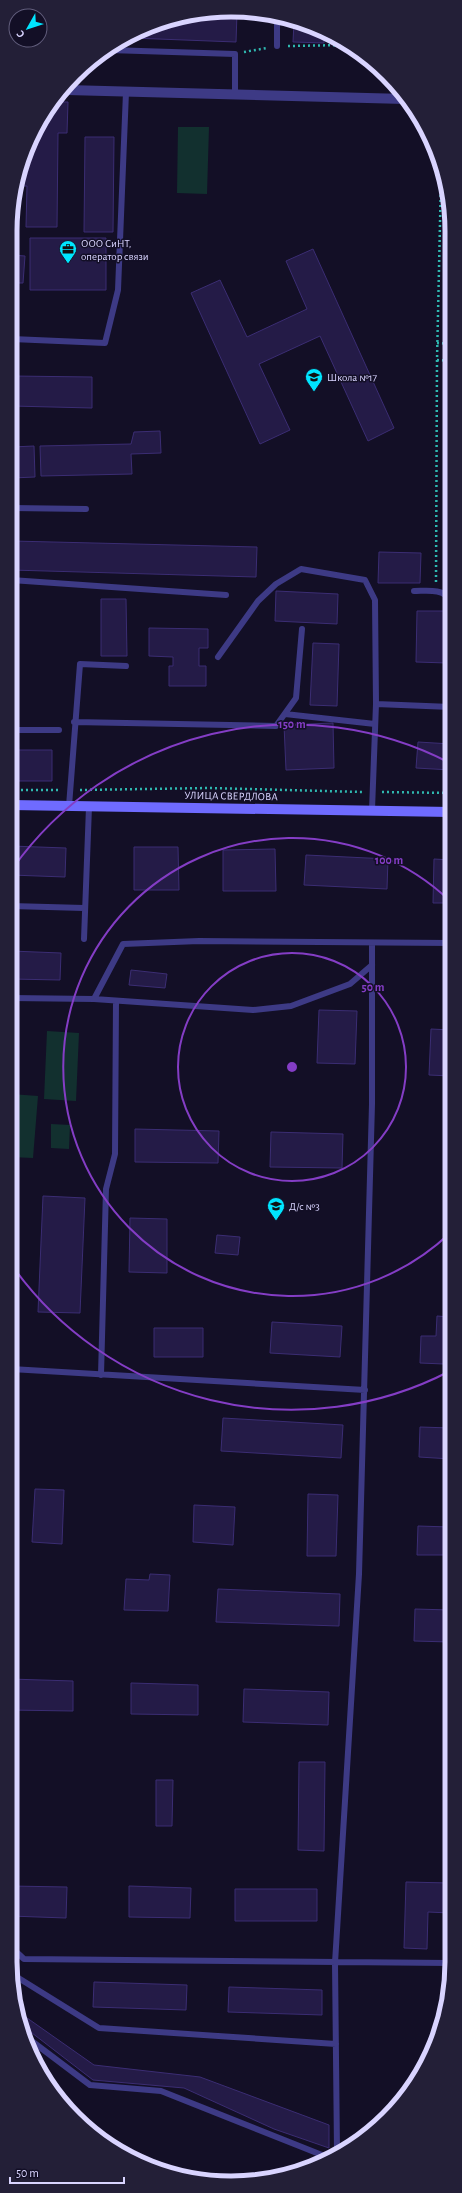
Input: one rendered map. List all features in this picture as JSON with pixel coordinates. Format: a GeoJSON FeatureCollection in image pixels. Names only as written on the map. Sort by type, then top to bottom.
{"type":"FeatureCollection","features":[{"type":"Feature","properties":{"kind":"main road","name":"УЛИЦА СВЕРДЛОВА"},"geometry":{"type":"LineString","coordinates":[[17,805],[445,812]]}},
{"type":"Feature","properties":{"kind":"street"},"geometry":{"type":"LineString","coordinates":[[70,90],[399,99]]}},
{"type":"Feature","properties":{"kind":"lane"},"geometry":{"type":"LineString","coordinates":[[277,22],[277,46]]}},
{"type":"Feature","properties":{"kind":"lane"},"geometry":{"type":"LineString","coordinates":[[117,50],[236,54],[235,94]]}},
{"type":"Feature","properties":{"kind":"lane"},"geometry":{"type":"LineString","coordinates":[[17,339],[105,343],[118,290],[126,92]]}},
{"type":"Feature","properties":{"kind":"lane"},"geometry":{"type":"LineString","coordinates":[[17,508],[86,510]]}},
{"type":"Feature","properties":{"kind":"lane"},"geometry":{"type":"LineString","coordinates":[[218,657],[258,601],[276,584],[301,569],[365,580],[375,600],[376,704],[372,810]]}},
{"type":"Feature","properties":{"kind":"lane"},"geometry":{"type":"LineString","coordinates":[[17,580],[226,595]]}},
{"type":"Feature","properties":{"kind":"lane"},"geometry":{"type":"LineString","coordinates":[[414,591],[436,590],[445,594]]}},
{"type":"Feature","properties":{"kind":"lane"},"geometry":{"type":"LineString","coordinates":[[74,722],[276,726],[296,698],[302,629]]}},
{"type":"Feature","properties":{"kind":"lane"},"geometry":{"type":"LineString","coordinates":[[69,806],[74,722],[80,664],[126,666]]}},
{"type":"Feature","properties":{"kind":"lane"},"geometry":{"type":"LineString","coordinates":[[376,704],[445,707]]}},
{"type":"Feature","properties":{"kind":"lane"},"geometry":{"type":"LineString","coordinates":[[285,714],[375,724]]}},
{"type":"Feature","properties":{"kind":"lane"},"geometry":{"type":"LineString","coordinates":[[17,730],[60,730]]}},
{"type":"Feature","properties":{"kind":"lane"},"geometry":{"type":"LineString","coordinates":[[84,939],[89,806]]}},
{"type":"Feature","properties":{"kind":"lane"},"geometry":{"type":"LineString","coordinates":[[17,906],[84,908]]}},
{"type":"Feature","properties":{"kind":"lane"},"geometry":{"type":"LineString","coordinates":[[94,999],[123,944],[199,941],[372,944],[445,943]]}},
{"type":"Feature","properties":{"kind":"lane"},"geometry":{"type":"LineString","coordinates":[[337,2148],[335,1963],[359,1574],[365,1390],[364,1346],[372,1104],[372,944]]}},
{"type":"Feature","properties":{"kind":"lane"},"geometry":{"type":"LineString","coordinates":[[17,998],[94,999],[253,1010],[291,1006],[350,984],[372,965]]}},
{"type":"Feature","properties":{"kind":"lane"},"geometry":{"type":"LineString","coordinates":[[101,1375],[106,1189],[116,1154],[116,1001]]}},
{"type":"Feature","properties":{"kind":"lane"},"geometry":{"type":"LineString","coordinates":[[17,1369],[365,1390]]}},
{"type":"Feature","properties":{"kind":"lane"},"geometry":{"type":"LineString","coordinates":[[17,1952],[24,1959],[445,1964]]}},
{"type":"Feature","properties":{"kind":"lane"},"geometry":{"type":"LineString","coordinates":[[17,1977],[99,2028],[336,2044]]}},
{"type":"Feature","properties":{"kind":"lane"},"geometry":{"type":"LineString","coordinates":[[32,2041],[90,2085],[161,2091],[323,2155]]}},
{"type":"Feature","properties":{"kind":"path"},"geometry":{"type":"LineString","coordinates":[[236,54],[277,46],[335,44]]}},
{"type":"Feature","properties":{"kind":"path"},"geometry":{"type":"LineString","coordinates":[[436,590],[437,343],[441,188]]}},
{"type":"Feature","properties":{"kind":"path"},"geometry":{"type":"LineString","coordinates":[[437,343],[445,344]]}},
{"type":"Feature","properties":{"kind":"path"},"geometry":{"type":"LineString","coordinates":[[437,360],[445,361]]}},
{"type":"Feature","properties":{"kind":"path"},"geometry":{"type":"LineString","coordinates":[[17,790],[71,791],[210,788],[445,793]]}},
{"type":"Feature","properties":{"kind":"green space"},"geometry":{"type":"Polygon","coordinates":[[[178,127],[209,127],[207,194],[177,193],[178,127]]]}},
{"type":"Feature","properties":{"kind":"green space"},"geometry":{"type":"Polygon","coordinates":[[[47,1031],[79,1033],[76,1101],[44,1099],[47,1031]]]}},
{"type":"Feature","properties":{"kind":"green space"},"geometry":{"type":"Polygon","coordinates":[[[17,1094],[38,1096],[33,1158],[17,1157],[17,1094]]]}},
{"type":"Feature","properties":{"kind":"green space"},"geometry":{"type":"Polygon","coordinates":[[[51,1124],[70,1125],[69,1149],[51,1148],[51,1124]]]}},
{"type":"Feature","properties":{"kind":"building"},"geometry":{"type":"Polygon","coordinates":[[[217,17],[237,17],[236,42],[138,38],[162,28],[189,21],[217,17]]]}},
{"type":"Feature","properties":{"kind":"building"},"geometry":{"type":"Polygon","coordinates":[[[294,26],[324,38],[324,43],[293,42],[294,26]]]}},
{"type":"Feature","properties":{"kind":"building"},"geometry":{"type":"Polygon","coordinates":[[[60,102],[68,102],[67,133],[58,133],[57,227],[26,227],[27,186],[22,186],[28,162],[39,136],[60,102]]]}},
{"type":"Feature","properties":{"kind":"building"},"geometry":{"type":"Polygon","coordinates":[[[85,137],[114,137],[113,232],[84,232],[85,137]]]}},
{"type":"Feature","properties":{"kind":"building","name":"ООО СиНТ, оператор связи"},"geometry":{"type":"Polygon","coordinates":[[[30,238],[106,238],[106,290],[30,290],[30,238]]]}},
{"type":"Feature","properties":{"kind":"building"},"geometry":{"type":"Polygon","coordinates":[[[313,249],[394,428],[368,441],[320,336],[259,364],[290,430],[260,444],[191,293],[220,280],[247,337],[307,309],[286,261],[313,249]]]}},
{"type":"Feature","properties":{"kind":"building"},"geometry":{"type":"Polygon","coordinates":[[[17,255],[25,256],[23,283],[17,283],[17,255]]]}},
{"type":"Feature","properties":{"kind":"building"},"geometry":{"type":"Polygon","coordinates":[[[17,376],[92,377],[92,408],[17,406],[17,376]]]}},
{"type":"Feature","properties":{"kind":"building"},"geometry":{"type":"Polygon","coordinates":[[[160,431],[161,453],[131,454],[132,474],[41,476],[40,446],[131,444],[134,432],[160,431]]]}},
{"type":"Feature","properties":{"kind":"building"},"geometry":{"type":"Polygon","coordinates":[[[34,446],[35,477],[17,478],[17,447],[34,446]]]}},
{"type":"Feature","properties":{"kind":"building"},"geometry":{"type":"Polygon","coordinates":[[[17,541],[257,547],[256,577],[17,570],[17,541]]]}},
{"type":"Feature","properties":{"kind":"building"},"geometry":{"type":"Polygon","coordinates":[[[379,552],[421,553],[420,583],[378,583],[379,552]]]}},
{"type":"Feature","properties":{"kind":"building"},"geometry":{"type":"Polygon","coordinates":[[[276,591],[338,594],[337,624],[275,621],[276,591]]]}},
{"type":"Feature","properties":{"kind":"building"},"geometry":{"type":"Polygon","coordinates":[[[101,599],[126,599],[127,656],[101,656],[101,599]]]}},
{"type":"Feature","properties":{"kind":"building"},"geometry":{"type":"Polygon","coordinates":[[[417,611],[445,611],[445,663],[416,662],[417,611]]]}},
{"type":"Feature","properties":{"kind":"building"},"geometry":{"type":"Polygon","coordinates":[[[149,628],[208,629],[208,648],[199,648],[199,666],[206,666],[206,686],[169,686],[169,666],[173,666],[173,657],[149,656],[149,628]]]}},
{"type":"Feature","properties":{"kind":"building"},"geometry":{"type":"Polygon","coordinates":[[[313,643],[339,644],[337,706],[310,705],[313,643]]]}},
{"type":"Feature","properties":{"kind":"building"},"geometry":{"type":"Polygon","coordinates":[[[333,723],[334,768],[286,770],[284,725],[333,723]]]}},
{"type":"Feature","properties":{"kind":"building"},"geometry":{"type":"Polygon","coordinates":[[[418,742],[445,744],[445,770],[416,768],[418,742]]]}},
{"type":"Feature","properties":{"kind":"building"},"geometry":{"type":"Polygon","coordinates":[[[17,750],[52,750],[52,781],[17,781],[17,750]]]}},
{"type":"Feature","properties":{"kind":"building"},"geometry":{"type":"Polygon","coordinates":[[[17,846],[66,848],[65,877],[17,875],[17,846]]]}},
{"type":"Feature","properties":{"kind":"building"},"geometry":{"type":"Polygon","coordinates":[[[134,847],[178,847],[179,890],[134,890],[134,847]]]}},
{"type":"Feature","properties":{"kind":"building"},"geometry":{"type":"Polygon","coordinates":[[[275,849],[276,891],[223,891],[223,850],[275,849]]]}},
{"type":"Feature","properties":{"kind":"building"},"geometry":{"type":"Polygon","coordinates":[[[306,855],[388,859],[387,889],[304,885],[306,855]]]}},
{"type":"Feature","properties":{"kind":"building"},"geometry":{"type":"Polygon","coordinates":[[[434,859],[445,860],[445,903],[433,903],[434,859]]]}},
{"type":"Feature","properties":{"kind":"building"},"geometry":{"type":"Polygon","coordinates":[[[17,951],[61,953],[60,980],[17,979],[17,951]]]}},
{"type":"Feature","properties":{"kind":"building"},"geometry":{"type":"Polygon","coordinates":[[[131,970],[167,974],[165,988],[129,985],[131,970]]]}},
{"type":"Feature","properties":{"kind":"building"},"geometry":{"type":"Polygon","coordinates":[[[319,1010],[357,1011],[355,1064],[317,1063],[319,1010]]]}},
{"type":"Feature","properties":{"kind":"building"},"geometry":{"type":"Polygon","coordinates":[[[431,1029],[445,1030],[445,1076],[429,1075],[431,1029]]]}},
{"type":"Feature","properties":{"kind":"building"},"geometry":{"type":"Polygon","coordinates":[[[135,1129],[219,1131],[218,1163],[135,1162],[135,1129]]]}},
{"type":"Feature","properties":{"kind":"building"},"geometry":{"type":"Polygon","coordinates":[[[271,1132],[343,1134],[342,1168],[270,1167],[271,1132]]]}},
{"type":"Feature","properties":{"kind":"building"},"geometry":{"type":"Polygon","coordinates":[[[43,1196],[85,1198],[80,1313],[38,1312],[43,1196]]]}},
{"type":"Feature","properties":{"kind":"building"},"geometry":{"type":"Polygon","coordinates":[[[130,1218],[167,1219],[167,1273],[129,1272],[130,1218]]]}},
{"type":"Feature","properties":{"kind":"building"},"geometry":{"type":"Polygon","coordinates":[[[217,1235],[240,1237],[238,1255],[215,1253],[217,1235]]]}},
{"type":"Feature","properties":{"kind":"building"},"geometry":{"type":"Polygon","coordinates":[[[437,1316],[445,1317],[445,1376],[444,1364],[420,1363],[421,1336],[436,1336],[437,1316]]]}},
{"type":"Feature","properties":{"kind":"building"},"geometry":{"type":"Polygon","coordinates":[[[272,1322],[342,1326],[340,1357],[270,1353],[272,1322]]]}},
{"type":"Feature","properties":{"kind":"building"},"geometry":{"type":"Polygon","coordinates":[[[154,1328],[203,1328],[203,1357],[154,1357],[154,1328]]]}},
{"type":"Feature","properties":{"kind":"building"},"geometry":{"type":"Polygon","coordinates":[[[223,1418],[343,1425],[341,1458],[221,1451],[223,1418]]]}},
{"type":"Feature","properties":{"kind":"building"},"geometry":{"type":"Polygon","coordinates":[[[420,1427],[445,1428],[445,1459],[419,1457],[420,1427]]]}},
{"type":"Feature","properties":{"kind":"building"},"geometry":{"type":"Polygon","coordinates":[[[35,1489],[64,1490],[62,1544],[32,1542],[35,1489]]]}},
{"type":"Feature","properties":{"kind":"building"},"geometry":{"type":"Polygon","coordinates":[[[308,1494],[338,1495],[336,1556],[307,1556],[308,1494]]]}},
{"type":"Feature","properties":{"kind":"building"},"geometry":{"type":"Polygon","coordinates":[[[194,1505],[235,1507],[233,1545],[193,1542],[194,1505]]]}},
{"type":"Feature","properties":{"kind":"building"},"geometry":{"type":"Polygon","coordinates":[[[418,1526],[445,1527],[445,1555],[417,1555],[418,1526]]]}},
{"type":"Feature","properties":{"kind":"building"},"geometry":{"type":"Polygon","coordinates":[[[150,1574],[170,1575],[168,1611],[124,1610],[126,1579],[149,1580],[150,1574]]]}},
{"type":"Feature","properties":{"kind":"building"},"geometry":{"type":"Polygon","coordinates":[[[218,1589],[340,1594],[339,1626],[216,1622],[218,1589]]]}},
{"type":"Feature","properties":{"kind":"building"},"geometry":{"type":"Polygon","coordinates":[[[415,1609],[445,1610],[445,1642],[414,1641],[415,1609]]]}},
{"type":"Feature","properties":{"kind":"building"},"geometry":{"type":"Polygon","coordinates":[[[17,1679],[73,1681],[73,1711],[17,1710],[17,1679]]]}},
{"type":"Feature","properties":{"kind":"building"},"geometry":{"type":"Polygon","coordinates":[[[131,1683],[198,1685],[198,1715],[131,1714],[131,1683]]]}},
{"type":"Feature","properties":{"kind":"building"},"geometry":{"type":"Polygon","coordinates":[[[244,1689],[329,1692],[328,1725],[243,1722],[244,1689]]]}},
{"type":"Feature","properties":{"kind":"building"},"geometry":{"type":"Polygon","coordinates":[[[299,1762],[325,1762],[324,1851],[298,1850],[299,1762]]]}},
{"type":"Feature","properties":{"kind":"building"},"geometry":{"type":"Polygon","coordinates":[[[156,1780],[173,1780],[172,1826],[156,1826],[156,1780]]]}},
{"type":"Feature","properties":{"kind":"building"},"geometry":{"type":"Polygon","coordinates":[[[406,1882],[445,1883],[445,1913],[428,1912],[427,1949],[404,1948],[406,1882]]]}},
{"type":"Feature","properties":{"kind":"building"},"geometry":{"type":"Polygon","coordinates":[[[17,1886],[67,1887],[66,1918],[17,1916],[17,1886]]]}},
{"type":"Feature","properties":{"kind":"building"},"geometry":{"type":"Polygon","coordinates":[[[129,1886],[191,1888],[190,1918],[129,1917],[129,1886]]]}},
{"type":"Feature","properties":{"kind":"building"},"geometry":{"type":"Polygon","coordinates":[[[235,1889],[317,1889],[317,1921],[235,1921],[235,1889]]]}},
{"type":"Feature","properties":{"kind":"building"},"geometry":{"type":"Polygon","coordinates":[[[94,1982],[187,1985],[186,2010],[93,2007],[94,1982]]]}},
{"type":"Feature","properties":{"kind":"building"},"geometry":{"type":"Polygon","coordinates":[[[229,1987],[322,1990],[322,2015],[228,2012],[229,1987]]]}},
{"type":"Feature","properties":{"kind":"building"},"geometry":{"type":"Polygon","coordinates":[[[24,2016],[94,2065],[200,2077],[329,2125],[329,2148],[274,2129],[184,2088],[93,2080],[28,2030],[24,2016]]]}},
{"type":"Feature","properties":{"kind":"place","name":"ООО СиНТ, оператор связи"},"geometry":{"type":"Point","coordinates":[68,264]}},
{"type":"Feature","properties":{"kind":"place","name":"Школа №17"},"geometry":{"type":"Point","coordinates":[314,392]}},
{"type":"Feature","properties":{"kind":"place","name":"Д/с №3"},"geometry":{"type":"Point","coordinates":[276,1221]}}]}
